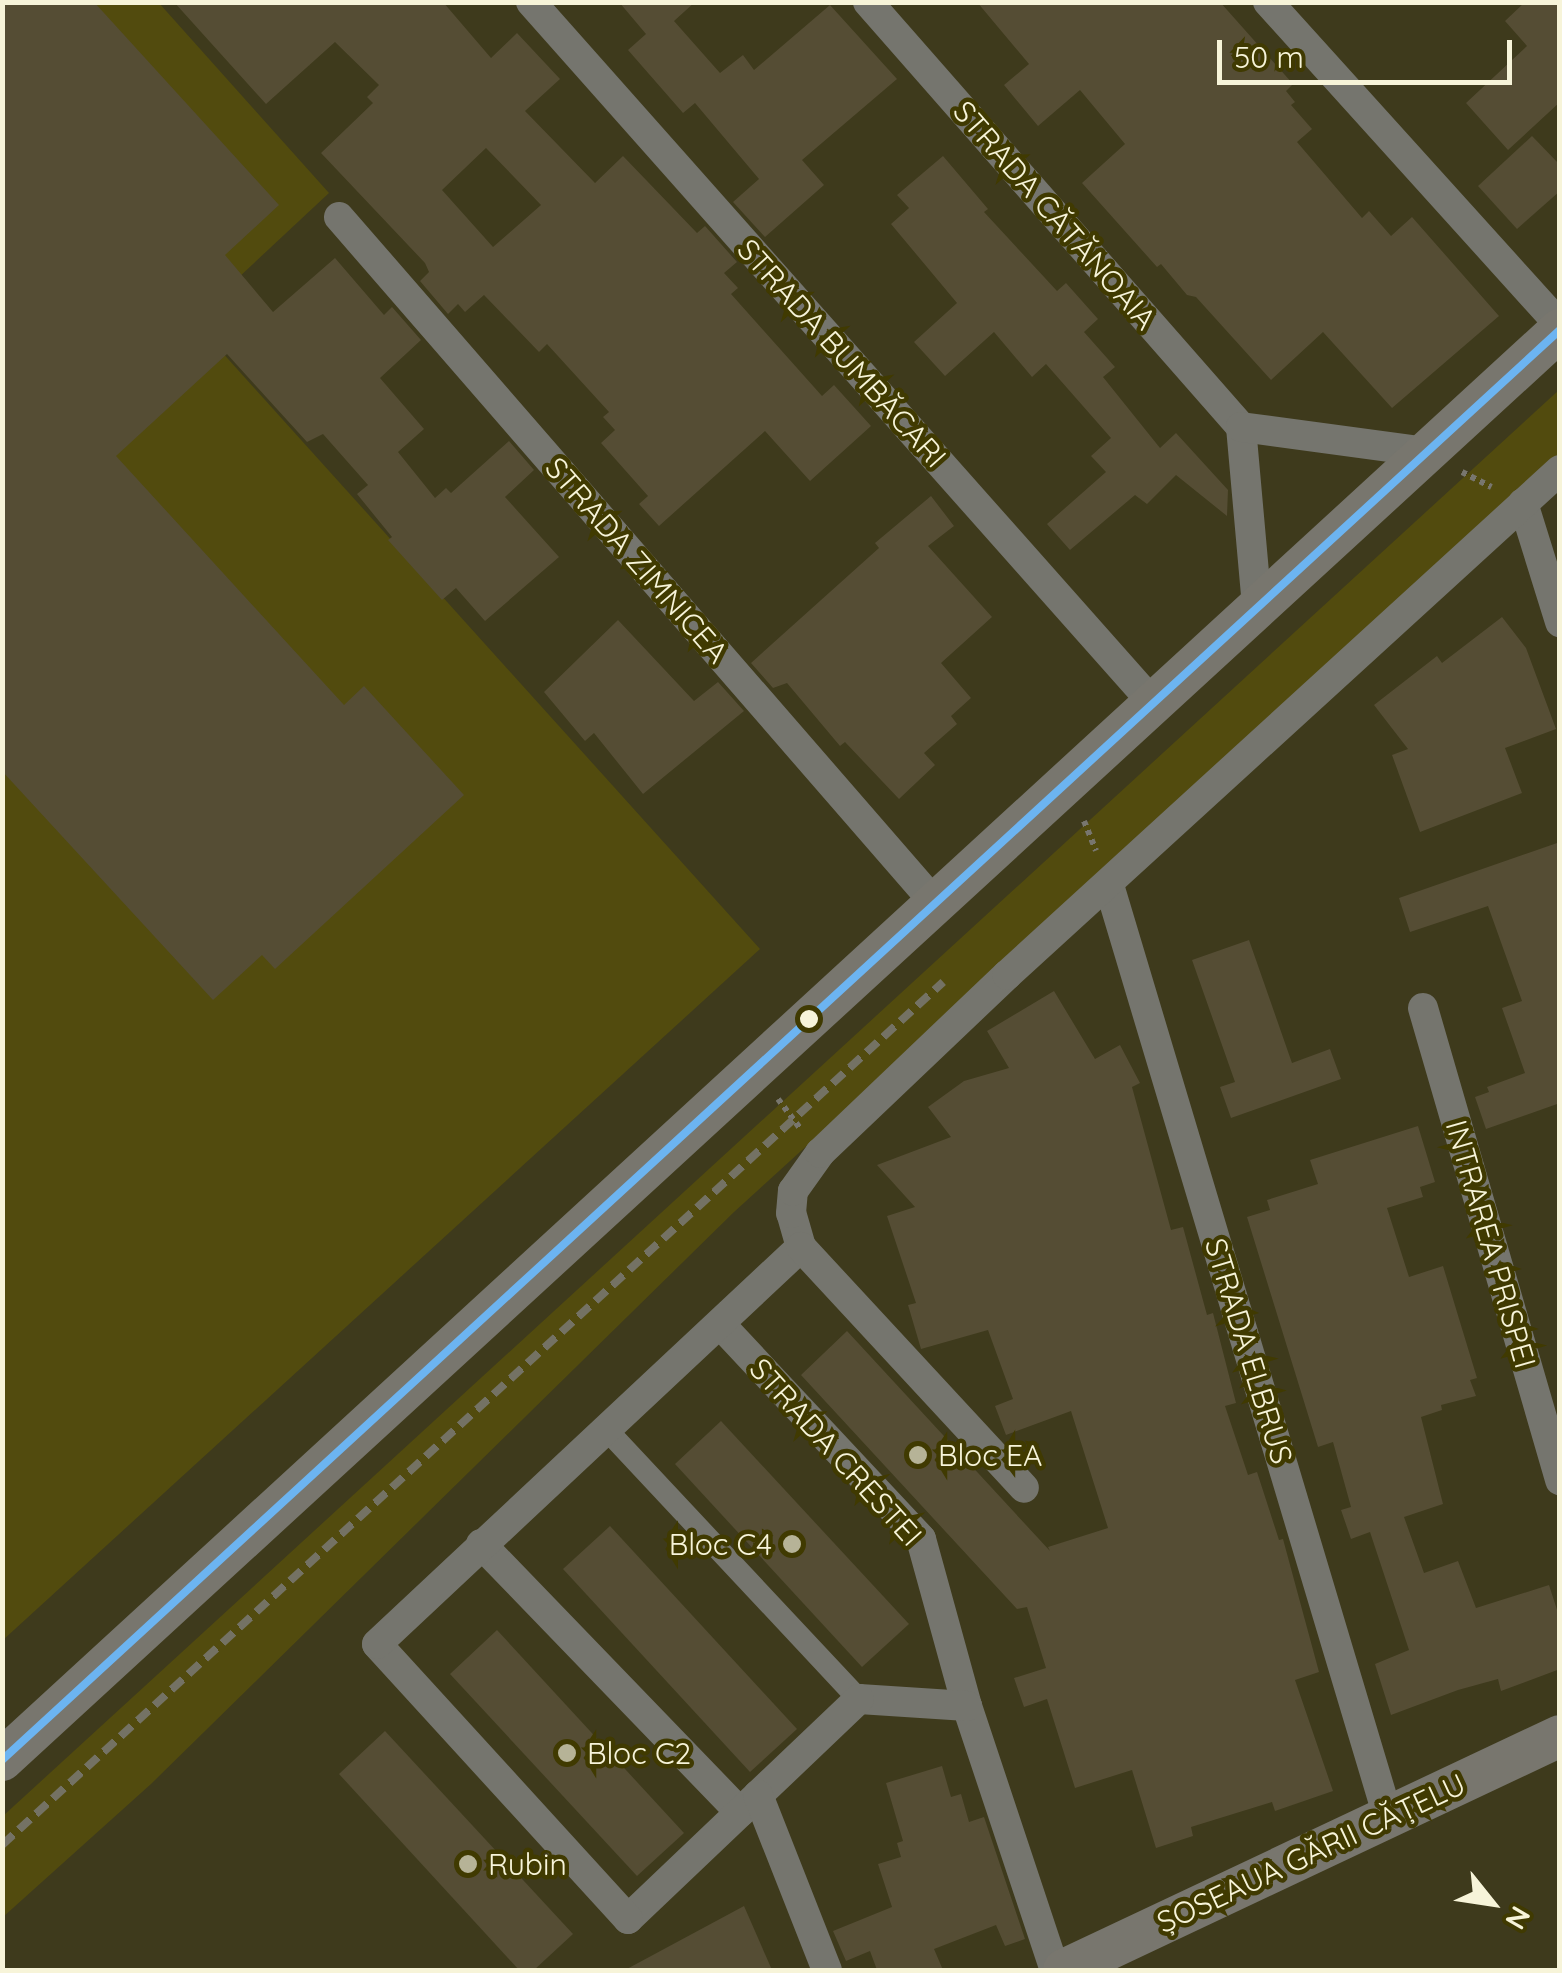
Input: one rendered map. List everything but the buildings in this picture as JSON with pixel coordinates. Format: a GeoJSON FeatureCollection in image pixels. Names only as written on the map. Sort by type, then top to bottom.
{"type":"FeatureCollection","features":[{"type":"Feature","properties":{"kind":"main road"},"geometry":{"type":"LineString","coordinates":[[2,1760],[1560,328]]}},
{"type":"Feature","properties":{"kind":"main road","name":"ȘOSEAUA GĂRII CĂȚELU"},"geometry":{"type":"LineString","coordinates":[[1064,1970],[1560,1736]]}},
{"type":"Feature","properties":{"kind":"street","name":"STRADA BUMBĂCARI"},"geometry":{"type":"LineString","coordinates":[[532,2],[1153,703]]}},
{"type":"Feature","properties":{"kind":"street","name":"STRADA CĂTĂNOAIA"},"geometry":{"type":"LineString","coordinates":[[868,2],[1241,427]]}},
{"type":"Feature","properties":{"kind":"street"},"geometry":{"type":"LineString","coordinates":[[1268,2],[1560,328]]}},
{"type":"Feature","properties":{"kind":"street","name":"STRADA ZIMNICEA"},"geometry":{"type":"LineString","coordinates":[[340,217],[936,903]]}},
{"type":"Feature","properties":{"kind":"street"},"geometry":{"type":"LineString","coordinates":[[1258,606],[1241,427],[1425,452]]}},
{"type":"Feature","properties":{"kind":"street"},"geometry":{"type":"LineString","coordinates":[[1024,1488],[802,1247],[791,1214],[792,1191],[820,1154],[1560,470]]}},
{"type":"Feature","properties":{"kind":"street"},"geometry":{"type":"LineString","coordinates":[[1523,503],[1560,622]]}},
{"type":"Feature","properties":{"kind":"street","name":"STRADA ELBRUS"},"geometry":{"type":"LineString","coordinates":[[1109,885],[1388,1816]]}},
{"type":"Feature","properties":{"kind":"street","name":"INTRAREA PRISPEI"},"geometry":{"type":"LineString","coordinates":[[1423,1008],[1560,1481]]}},
{"type":"Feature","properties":{"kind":"street"},"geometry":{"type":"LineString","coordinates":[[802,1247],[376,1644],[628,1920],[858,1698]]}},
{"type":"Feature","properties":{"kind":"street","name":"STRADA CRESTEI"},"geometry":{"type":"LineString","coordinates":[[720,1324],[921,1539],[966,1706],[1055,1970]]}},
{"type":"Feature","properties":{"kind":"street"},"geometry":{"type":"LineString","coordinates":[[605,1428],[858,1698],[966,1706]]}},
{"type":"Feature","properties":{"kind":"street"},"geometry":{"type":"LineString","coordinates":[[481,1544],[749,1804],[827,1970]]}},
{"type":"Feature","properties":{"kind":"path"},"geometry":{"type":"LineString","coordinates":[[1425,452],[1523,503]]}},
{"type":"Feature","properties":{"kind":"path"},"geometry":{"type":"LineString","coordinates":[[1068,781],[1109,885]]}},
{"type":"Feature","properties":{"kind":"path"},"geometry":{"type":"LineString","coordinates":[[755,1068],[820,1154]]}},
{"type":"Feature","properties":{"kind":"shaded area"},"geometry":{"type":"Polygon","coordinates":[[[3,3],[159,3],[329,193],[193,320],[760,949],[3,1640],[3,3]]]}},
{"type":"Feature","properties":{"kind":"shaded area"},"geometry":{"type":"Polygon","coordinates":[[[1559,390],[1559,461],[734,1212],[151,1784],[3,1917],[3,1816],[1559,390]]]}},
{"type":"Feature","properties":{"kind":"railway"},"geometry":{"type":"LineString","coordinates":[[2,1845],[943,982]]}},
{"type":"Feature","properties":{"kind":"transit line"},"geometry":{"type":"LineString","coordinates":[[2,1760],[1560,330]]}},
{"type":"Feature","properties":{"kind":"place","name":"Bloc EA"},"geometry":{"type":"Point","coordinates":[918,1455]}},
{"type":"Feature","properties":{"kind":"place","name":"Bloc C4"},"geometry":{"type":"Point","coordinates":[792,1544]}},
{"type":"Feature","properties":{"kind":"place","name":"Bloc C2"},"geometry":{"type":"Point","coordinates":[567,1753]}},
{"type":"Feature","properties":{"kind":"place","name":"Rubin"},"geometry":{"type":"Point","coordinates":[468,1864]}}]}
